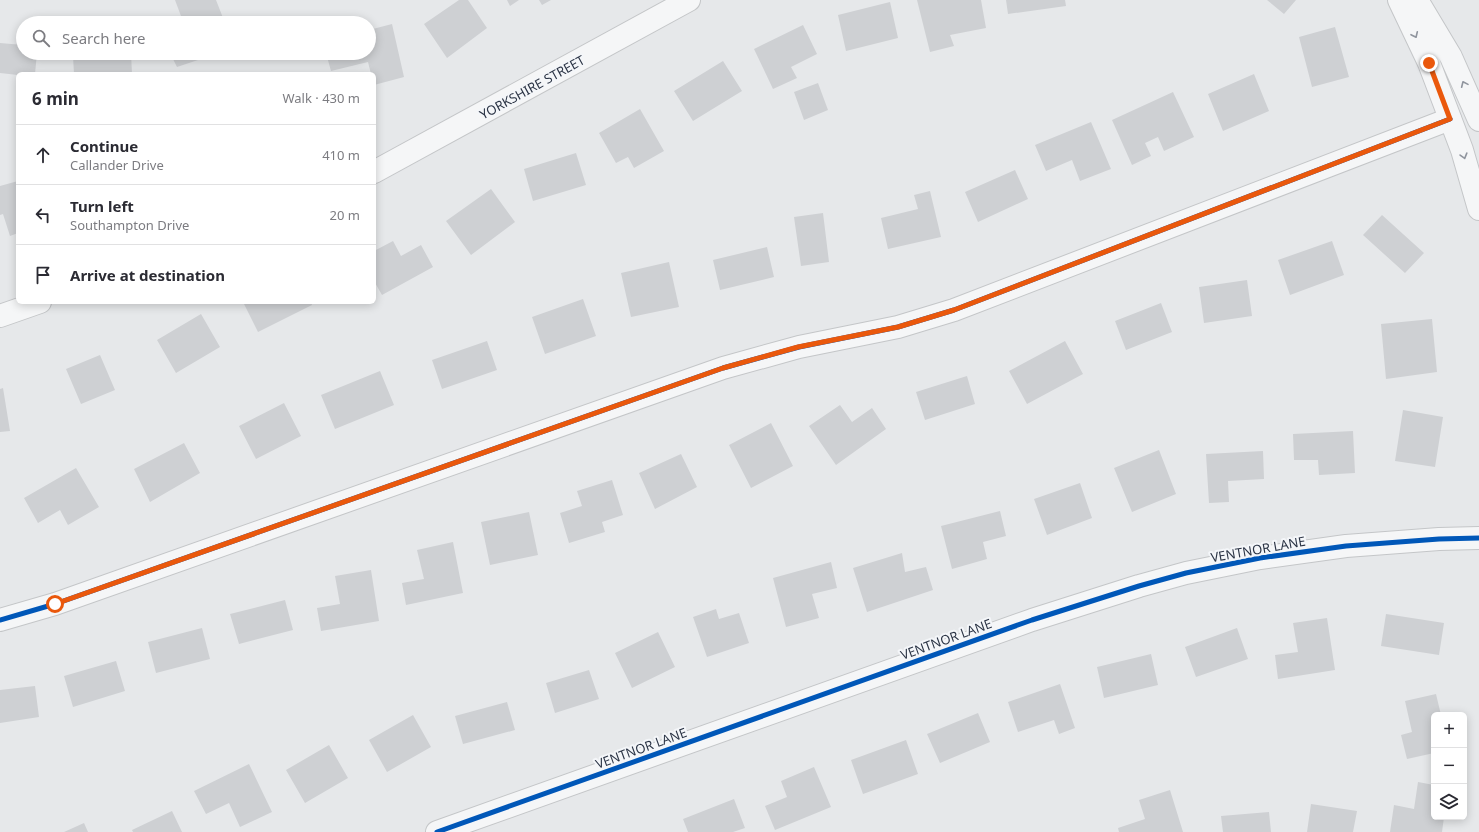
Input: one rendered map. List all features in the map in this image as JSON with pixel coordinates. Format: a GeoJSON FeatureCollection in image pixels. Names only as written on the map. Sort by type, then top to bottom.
{"type":"FeatureCollection","features":[{"type":"Feature","properties":{"kind":"street","name":"YORKSHIRE STREET"},"geometry":{"type":"LineString","coordinates":[[376,171],[689,0]]}},
{"type":"Feature","properties":{"kind":"street"},"geometry":{"type":"LineString","coordinates":[[1399,0],[1429,63],[1462,150],[1479,209]]}},
{"type":"Feature","properties":{"kind":"street"},"geometry":{"type":"LineString","coordinates":[[1417,0],[1452,57],[1479,120]]}},
{"type":"Feature","properties":{"kind":"street"},"geometry":{"type":"LineString","coordinates":[[0,620],[55,604],[723,368],[798,347],[898,327],[954,310],[1450,119]]}},
{"type":"Feature","properties":{"kind":"street"},"geometry":{"type":"LineString","coordinates":[[0,316],[34,304]]}},
{"type":"Feature","properties":{"kind":"street","name":"VENTNOR LANE"},"geometry":{"type":"LineString","coordinates":[[437,832],[1032,620],[1139,586],[1186,573],[1260,558],[1315,550],[1423,540],[1479,538]]}},
{"type":"Feature","properties":{"kind":"building"},"geometry":{"type":"Polygon","coordinates":[[[175,0],[216,0],[222,16],[181,16],[175,0]]]}},
{"type":"Feature","properties":{"kind":"building"},"geometry":{"type":"Polygon","coordinates":[[[459,0],[468,0],[487,28],[447,58],[424,24],[459,0]]]}},
{"type":"Feature","properties":{"kind":"building"},"geometry":{"type":"Polygon","coordinates":[[[507,0],[519,0],[510,6],[507,0]]]}},
{"type":"Feature","properties":{"kind":"building"},"geometry":{"type":"Polygon","coordinates":[[[539,0],[551,0],[542,5],[539,0]]]}},
{"type":"Feature","properties":{"kind":"building"},"geometry":{"type":"Polygon","coordinates":[[[917,0],[981,0],[986,28],[950,35],[954,46],[930,52],[917,0]]]}},
{"type":"Feature","properties":{"kind":"building"},"geometry":{"type":"Polygon","coordinates":[[[1006,0],[1065,0],[1066,6],[1008,14],[1006,0]]]}},
{"type":"Feature","properties":{"kind":"building"},"geometry":{"type":"Polygon","coordinates":[[[1267,0],[1296,0],[1284,14],[1267,0]]]}},
{"type":"Feature","properties":{"kind":"building"},"geometry":{"type":"Polygon","coordinates":[[[890,2],[898,38],[846,51],[838,15],[890,2]]]}},
{"type":"Feature","properties":{"kind":"building"},"geometry":{"type":"Polygon","coordinates":[[[392,24],[404,77],[376,84],[376,72],[370,72],[368,62],[331,71],[328,60],[376,60],[376,28],[392,24]]]}},
{"type":"Feature","properties":{"kind":"building"},"geometry":{"type":"Polygon","coordinates":[[[803,25],[817,54],[791,67],[797,78],[773,89],[754,49],[803,25]]]}},
{"type":"Feature","properties":{"kind":"building"},"geometry":{"type":"Polygon","coordinates":[[[1335,27],[1349,77],[1312,87],[1299,37],[1335,27]]]}},
{"type":"Feature","properties":{"kind":"building"},"geometry":{"type":"Polygon","coordinates":[[[0,43],[16,44],[16,60],[36,60],[35,72],[16,72],[16,75],[0,73],[0,43]]]}},
{"type":"Feature","properties":{"kind":"building"},"geometry":{"type":"Polygon","coordinates":[[[73,60],[131,60],[132,72],[74,72],[73,60]]]}},
{"type":"Feature","properties":{"kind":"building"},"geometry":{"type":"Polygon","coordinates":[[[174,60],[198,60],[177,67],[174,60]]]}},
{"type":"Feature","properties":{"kind":"building"},"geometry":{"type":"Polygon","coordinates":[[[723,61],[742,91],[693,121],[674,91],[723,61]]]}},
{"type":"Feature","properties":{"kind":"building"},"geometry":{"type":"Polygon","coordinates":[[[1254,74],[1269,111],[1223,131],[1208,94],[1254,74]]]}},
{"type":"Feature","properties":{"kind":"building"},"geometry":{"type":"Polygon","coordinates":[[[818,83],[828,110],[804,120],[794,92],[818,83]]]}},
{"type":"Feature","properties":{"kind":"building"},"geometry":{"type":"Polygon","coordinates":[[[1173,92],[1194,137],[1164,151],[1158,137],[1145,143],[1151,156],[1132,165],[1112,120],[1173,92]]]}},
{"type":"Feature","properties":{"kind":"building"},"geometry":{"type":"Polygon","coordinates":[[[640,109],[664,151],[634,168],[628,157],[616,163],[599,133],[640,109]]]}},
{"type":"Feature","properties":{"kind":"building"},"geometry":{"type":"Polygon","coordinates":[[[1091,122],[1111,169],[1080,181],[1072,160],[1046,171],[1035,145],[1091,122]]]}},
{"type":"Feature","properties":{"kind":"building"},"geometry":{"type":"Polygon","coordinates":[[[576,153],[586,185],[533,201],[524,169],[576,153]]]}},
{"type":"Feature","properties":{"kind":"building"},"geometry":{"type":"Polygon","coordinates":[[[1015,170],[1028,199],[978,222],[965,192],[1015,170]]]}},
{"type":"Feature","properties":{"kind":"building"},"geometry":{"type":"Polygon","coordinates":[[[16,182],[16,234],[10,236],[3,214],[0,215],[0,186],[16,182]]]}},
{"type":"Feature","properties":{"kind":"building"},"geometry":{"type":"Polygon","coordinates":[[[491,189],[515,222],[471,255],[446,221],[491,189]]]}},
{"type":"Feature","properties":{"kind":"building"},"geometry":{"type":"Polygon","coordinates":[[[930,191],[941,237],[888,249],[881,218],[918,209],[914,195],[930,191]]]}},
{"type":"Feature","properties":{"kind":"building"},"geometry":{"type":"Polygon","coordinates":[[[823,213],[829,262],[801,266],[794,217],[823,213]]]}},
{"type":"Feature","properties":{"kind":"building"},"geometry":{"type":"Polygon","coordinates":[[[1382,215],[1424,253],[1405,273],[1363,235],[1382,215]]]}},
{"type":"Feature","properties":{"kind":"building"},"geometry":{"type":"Polygon","coordinates":[[[393,241],[401,256],[421,245],[433,267],[382,295],[376,284],[376,250],[393,241]]]}},
{"type":"Feature","properties":{"kind":"building"},"geometry":{"type":"Polygon","coordinates":[[[1332,241],[1344,275],[1290,295],[1278,260],[1332,241]]]}},
{"type":"Feature","properties":{"kind":"building"},"geometry":{"type":"Polygon","coordinates":[[[767,247],[774,277],[720,290],[713,260],[767,247]]]}},
{"type":"Feature","properties":{"kind":"building"},"geometry":{"type":"Polygon","coordinates":[[[669,262],[679,307],[631,317],[621,273],[669,262]]]}},
{"type":"Feature","properties":{"kind":"building"},"geometry":{"type":"Polygon","coordinates":[[[1247,280],[1252,316],[1204,323],[1199,287],[1247,280]]]}},
{"type":"Feature","properties":{"kind":"building"},"geometry":{"type":"Polygon","coordinates":[[[583,299],[596,336],[545,354],[532,317],[583,299]]]}},
{"type":"Feature","properties":{"kind":"building"},"geometry":{"type":"Polygon","coordinates":[[[1161,303],[1172,332],[1126,350],[1115,321],[1161,303]]]}},
{"type":"Feature","properties":{"kind":"building"},"geometry":{"type":"Polygon","coordinates":[[[244,304],[312,304],[312,305],[258,332],[244,304]]]}},
{"type":"Feature","properties":{"kind":"building"},"geometry":{"type":"Polygon","coordinates":[[[201,314],[220,347],[176,373],[157,340],[201,314]]]}},
{"type":"Feature","properties":{"kind":"building"},"geometry":{"type":"Polygon","coordinates":[[[1432,319],[1437,372],[1386,379],[1381,324],[1432,319]]]}},
{"type":"Feature","properties":{"kind":"building"},"geometry":{"type":"Polygon","coordinates":[[[487,341],[497,370],[442,389],[432,360],[487,341]]]}},
{"type":"Feature","properties":{"kind":"building"},"geometry":{"type":"Polygon","coordinates":[[[1065,341],[1083,374],[1027,404],[1009,371],[1065,341]]]}},
{"type":"Feature","properties":{"kind":"building"},"geometry":{"type":"Polygon","coordinates":[[[100,355],[115,390],[81,404],[66,369],[100,355]]]}},
{"type":"Feature","properties":{"kind":"building"},"geometry":{"type":"Polygon","coordinates":[[[380,371],[394,405],[335,429],[321,395],[380,371]]]}},
{"type":"Feature","properties":{"kind":"building"},"geometry":{"type":"Polygon","coordinates":[[[967,376],[975,404],[925,420],[916,392],[967,376]]]}},
{"type":"Feature","properties":{"kind":"building"},"geometry":{"type":"Polygon","coordinates":[[[3,388],[10,431],[0,432],[0,389],[3,388]]]}},
{"type":"Feature","properties":{"kind":"building"},"geometry":{"type":"Polygon","coordinates":[[[284,403],[301,436],[256,459],[239,426],[284,403]]]}},
{"type":"Feature","properties":{"kind":"building"},"geometry":{"type":"Polygon","coordinates":[[[840,405],[852,422],[872,408],[886,429],[836,465],[809,426],[840,405]]]}},
{"type":"Feature","properties":{"kind":"building"},"geometry":{"type":"Polygon","coordinates":[[[1403,410],[1443,417],[1435,467],[1395,461],[1403,410]]]}},
{"type":"Feature","properties":{"kind":"building"},"geometry":{"type":"Polygon","coordinates":[[[771,423],[793,466],[751,488],[729,445],[771,423]]]}},
{"type":"Feature","properties":{"kind":"building"},"geometry":{"type":"Polygon","coordinates":[[[1353,431],[1355,473],[1319,475],[1318,460],[1294,460],[1293,434],[1353,431]]]}},
{"type":"Feature","properties":{"kind":"building"},"geometry":{"type":"Polygon","coordinates":[[[184,443],[200,473],[150,502],[134,469],[184,443]]]}},
{"type":"Feature","properties":{"kind":"building"},"geometry":{"type":"Polygon","coordinates":[[[1159,450],[1176,494],[1132,512],[1114,468],[1159,450]]]}},
{"type":"Feature","properties":{"kind":"building"},"geometry":{"type":"Polygon","coordinates":[[[1263,451],[1264,479],[1228,481],[1229,502],[1209,503],[1206,454],[1263,451]]]}},
{"type":"Feature","properties":{"kind":"building"},"geometry":{"type":"Polygon","coordinates":[[[681,454],[697,487],[655,509],[639,473],[681,454]]]}},
{"type":"Feature","properties":{"kind":"building"},"geometry":{"type":"Polygon","coordinates":[[[76,468],[99,507],[68,525],[60,510],[38,523],[24,498],[76,468]]]}},
{"type":"Feature","properties":{"kind":"building"},"geometry":{"type":"Polygon","coordinates":[[[612,480],[623,515],[602,522],[605,532],[569,543],[560,513],[582,506],[577,491],[612,480]]]}},
{"type":"Feature","properties":{"kind":"building"},"geometry":{"type":"Polygon","coordinates":[[[1080,483],[1092,518],[1047,535],[1034,499],[1080,483]]]}},
{"type":"Feature","properties":{"kind":"building"},"geometry":{"type":"Polygon","coordinates":[[[1000,511],[1006,536],[983,542],[987,559],[952,569],[941,526],[1000,511]]]}},
{"type":"Feature","properties":{"kind":"building"},"geometry":{"type":"Polygon","coordinates":[[[529,512],[538,555],[490,565],[481,522],[529,512]]]}},
{"type":"Feature","properties":{"kind":"building"},"geometry":{"type":"Polygon","coordinates":[[[453,542],[463,593],[406,605],[402,583],[424,579],[417,550],[453,542]]]}},
{"type":"Feature","properties":{"kind":"building"},"geometry":{"type":"Polygon","coordinates":[[[902,553],[905,572],[926,567],[933,590],[867,612],[853,568],[902,553]]]}},
{"type":"Feature","properties":{"kind":"building"},"geometry":{"type":"Polygon","coordinates":[[[831,562],[837,588],[812,594],[819,618],[786,627],[773,578],[831,562]]]}},
{"type":"Feature","properties":{"kind":"building"},"geometry":{"type":"Polygon","coordinates":[[[371,570],[379,621],[321,631],[317,608],[340,604],[335,576],[371,570]]]}},
{"type":"Feature","properties":{"kind":"building"},"geometry":{"type":"Polygon","coordinates":[[[285,600],[293,630],[239,644],[230,614],[285,600]]]}},
{"type":"Feature","properties":{"kind":"building"},"geometry":{"type":"Polygon","coordinates":[[[716,609],[719,619],[739,613],[749,643],[707,657],[693,617],[716,609]]]}},
{"type":"Feature","properties":{"kind":"building"},"geometry":{"type":"Polygon","coordinates":[[[1386,614],[1444,623],[1439,655],[1381,646],[1386,614]]]}},
{"type":"Feature","properties":{"kind":"building"},"geometry":{"type":"Polygon","coordinates":[[[1327,618],[1335,670],[1278,679],[1275,655],[1298,652],[1293,623],[1327,618]]]}},
{"type":"Feature","properties":{"kind":"building"},"geometry":{"type":"Polygon","coordinates":[[[202,628],[210,659],[156,673],[148,642],[202,628]]]}},
{"type":"Feature","properties":{"kind":"building"},"geometry":{"type":"Polygon","coordinates":[[[1237,628],[1248,659],[1196,677],[1185,647],[1237,628]]]}},
{"type":"Feature","properties":{"kind":"building"},"geometry":{"type":"Polygon","coordinates":[[[658,632],[675,667],[632,688],[615,653],[658,632]]]}},
{"type":"Feature","properties":{"kind":"building"},"geometry":{"type":"Polygon","coordinates":[[[1151,654],[1158,685],[1104,698],[1097,667],[1151,654]]]}},
{"type":"Feature","properties":{"kind":"building"},"geometry":{"type":"Polygon","coordinates":[[[116,661],[125,691],[73,707],[64,676],[116,661]]]}},
{"type":"Feature","properties":{"kind":"building"},"geometry":{"type":"Polygon","coordinates":[[[589,670],[599,699],[555,713],[546,683],[589,670]]]}},
{"type":"Feature","properties":{"kind":"building"},"geometry":{"type":"Polygon","coordinates":[[[1060,684],[1075,728],[1059,734],[1054,720],[1018,732],[1008,702],[1060,684]]]}},
{"type":"Feature","properties":{"kind":"building"},"geometry":{"type":"Polygon","coordinates":[[[35,686],[39,717],[0,723],[0,690],[35,686]]]}},
{"type":"Feature","properties":{"kind":"building"},"geometry":{"type":"Polygon","coordinates":[[[1436,694],[1440,712],[1431,712],[1431,754],[1407,759],[1401,735],[1412,732],[1405,701],[1436,694]]]}},
{"type":"Feature","properties":{"kind":"building"},"geometry":{"type":"Polygon","coordinates":[[[507,702],[515,730],[463,744],[455,716],[507,702]]]}},
{"type":"Feature","properties":{"kind":"building"},"geometry":{"type":"Polygon","coordinates":[[[978,713],[990,742],[940,763],[927,734],[978,713]]]}},
{"type":"Feature","properties":{"kind":"building"},"geometry":{"type":"Polygon","coordinates":[[[413,715],[431,747],[387,772],[369,740],[413,715]]]}},
{"type":"Feature","properties":{"kind":"building"},"geometry":{"type":"Polygon","coordinates":[[[906,740],[918,774],[863,794],[851,760],[906,740]]]}},
{"type":"Feature","properties":{"kind":"building"},"geometry":{"type":"Polygon","coordinates":[[[329,745],[348,778],[305,803],[286,770],[329,745]]]}},
{"type":"Feature","properties":{"kind":"building"},"geometry":{"type":"Polygon","coordinates":[[[249,764],[272,812],[240,827],[229,803],[206,814],[194,791],[249,764]]]}},
{"type":"Feature","properties":{"kind":"building"},"geometry":{"type":"Polygon","coordinates":[[[814,767],[831,807],[775,830],[765,806],[787,797],[781,781],[814,767]]]}},
{"type":"Feature","properties":{"kind":"building"},"geometry":{"type":"Polygon","coordinates":[[[1418,782],[1431,784],[1431,820],[1444,820],[1442,832],[1390,832],[1394,805],[1414,809],[1418,782]]]}},
{"type":"Feature","properties":{"kind":"building"},"geometry":{"type":"Polygon","coordinates":[[[1170,790],[1183,832],[1119,832],[1118,828],[1145,819],[1139,800],[1170,790]]]}},
{"type":"Feature","properties":{"kind":"building"},"geometry":{"type":"Polygon","coordinates":[[[734,799],[745,828],[733,832],[688,832],[683,819],[734,799]]]}},
{"type":"Feature","properties":{"kind":"building"},"geometry":{"type":"Polygon","coordinates":[[[1311,804],[1357,811],[1353,832],[1307,832],[1311,804]]]}},
{"type":"Feature","properties":{"kind":"building"},"geometry":{"type":"Polygon","coordinates":[[[172,811],[182,832],[133,832],[132,830],[172,811]]]}},
{"type":"Feature","properties":{"kind":"building"},"geometry":{"type":"Polygon","coordinates":[[[1269,812],[1271,832],[1223,832],[1221,816],[1269,812]]]}},
{"type":"Feature","properties":{"kind":"building"},"geometry":{"type":"Polygon","coordinates":[[[84,823],[88,832],[64,832],[84,823]]]}},
{"type":"Feature","properties":{"kind":"cycle path"},"geometry":{"type":"LineString","coordinates":[[0,620],[55,604],[723,368],[799,347],[898,327],[954,310],[1450,119]]}},
{"type":"Feature","properties":{"kind":"cycle path"},"geometry":{"type":"LineString","coordinates":[[437,832],[1032,620],[1139,586],[1186,573],[1260,558],[1346,546],[1439,539],[1479,538]]}},
{"type":"Feature","properties":{"kind":"route"},"geometry":{"type":"LineString","coordinates":[[55,604],[723,368],[798,347],[898,327],[954,310],[1450,119],[1429,63]]}}]}
